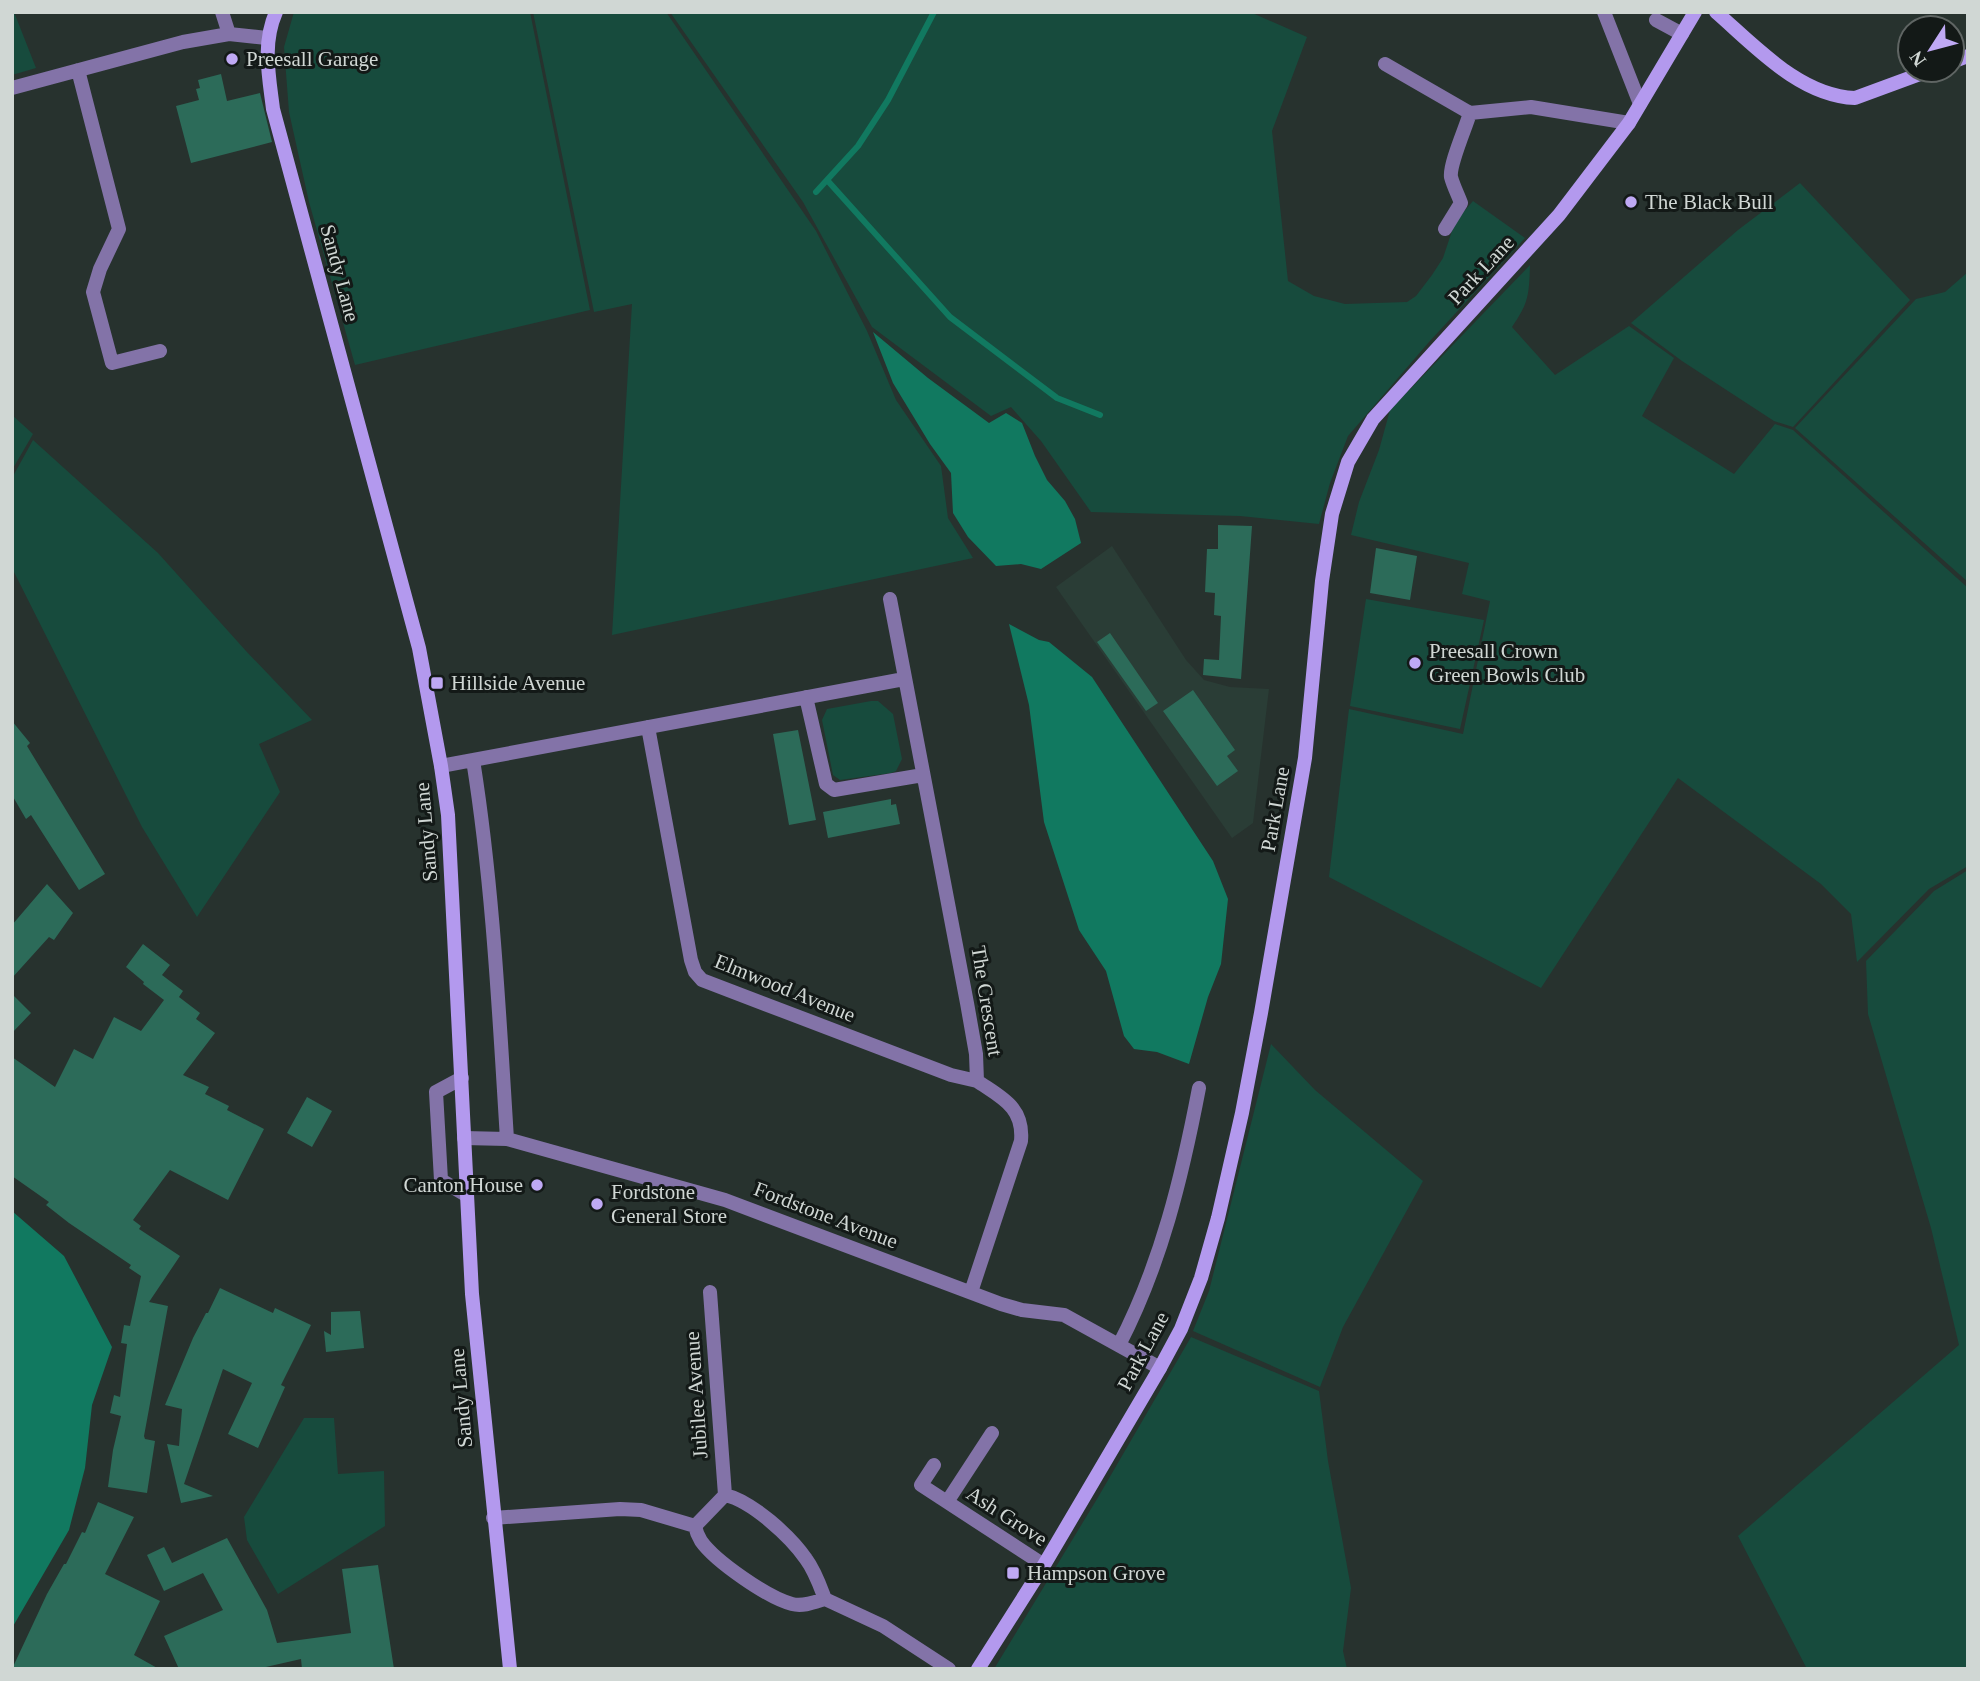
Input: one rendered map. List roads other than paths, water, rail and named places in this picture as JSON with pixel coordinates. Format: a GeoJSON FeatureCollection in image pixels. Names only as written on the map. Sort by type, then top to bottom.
{"type":"FeatureCollection","features":[{"type":"Feature","properties":{"kind":"main road","name":"Sandy Lane"},"geometry":{"type":"LineString","coordinates":[[276,12],[267,38],[273,109],[419,648],[442,766],[448,815],[472,1294],[510,1669]]}},
{"type":"Feature","properties":{"kind":"main road","name":"Park Lane"},"geometry":{"type":"LineString","coordinates":[[978,1669],[1044,1565],[1160,1368],[1181,1329],[1201,1278],[1242,1113],[1305,758],[1322,581],[1332,513],[1348,462],[1373,419],[1550,226],[1629,123],[1695,12]]}},
{"type":"Feature","properties":{"kind":"main road"},"geometry":{"type":"LineString","coordinates":[[1716,12],[1777,66],[1802,81],[1842,98],[1855,98],[1896,83]]}},
{"type":"Feature","properties":{"kind":"street"},"geometry":{"type":"LineString","coordinates":[[222,12],[229,34]]}},
{"type":"Feature","properties":{"kind":"street"},"geometry":{"type":"LineString","coordinates":[[1604,12],[1640,104]]}},
{"type":"Feature","properties":{"kind":"street"},"geometry":{"type":"LineString","coordinates":[[1656,20],[1682,34]]}},
{"type":"Feature","properties":{"kind":"street"},"geometry":{"type":"LineString","coordinates":[[12,88],[183,42],[229,34],[267,38]]}},
{"type":"Feature","properties":{"kind":"street"},"geometry":{"type":"LineString","coordinates":[[1385,64],[1470,113],[1531,107],[1629,123]]}},
{"type":"Feature","properties":{"kind":"street"},"geometry":{"type":"LineString","coordinates":[[78,70],[119,229],[100,269],[93,292],[111,363],[160,351]]}},
{"type":"Feature","properties":{"kind":"street"},"geometry":{"type":"LineString","coordinates":[[1445,229],[1461,203],[1451,177],[1451,162],[1459,149],[1470,113]]}},
{"type":"Feature","properties":{"kind":"street","name":"The Crescent"},"geometry":{"type":"LineString","coordinates":[[890,599],[967,1003],[976,1054],[977,1081],[1016,1111],[1022,1125],[1021,1141],[971,1292]]}},
{"type":"Feature","properties":{"kind":"street"},"geometry":{"type":"LineString","coordinates":[[442,766],[904,679]]}},
{"type":"Feature","properties":{"kind":"street"},"geometry":{"type":"LineString","coordinates":[[806,697],[827,784],[834,790],[923,775]]}},
{"type":"Feature","properties":{"kind":"street","name":"Elmwood Avenue"},"geometry":{"type":"LineString","coordinates":[[648,727],[695,972],[711,984],[951,1076],[977,1081]]}},
{"type":"Feature","properties":{"kind":"street"},"geometry":{"type":"LineString","coordinates":[[473,760],[480,802],[497,980],[506,1139]]}},
{"type":"Feature","properties":{"kind":"street"},"geometry":{"type":"LineString","coordinates":[[462,1078],[436,1092],[441,1180],[466,1195]]}},
{"type":"Feature","properties":{"kind":"street","name":"Park Lane"},"geometry":{"type":"LineString","coordinates":[[1119,1345],[1147,1284],[1165,1232],[1183,1170],[1199,1088]]}},
{"type":"Feature","properties":{"kind":"street","name":"Fordstone Avenue"},"geometry":{"type":"LineString","coordinates":[[464,1138],[506,1139],[725,1200],[1022,1310],[1064,1315],[1160,1368]]}},
{"type":"Feature","properties":{"kind":"street","name":"Jubilee Avenue"},"geometry":{"type":"LineString","coordinates":[[710,1292],[725,1495]]}},
{"type":"Feature","properties":{"kind":"street","name":"Ash Grove"},"geometry":{"type":"LineString","coordinates":[[947,1502],[992,1433]]}},
{"type":"Feature","properties":{"kind":"street","name":"Ash Grove"},"geometry":{"type":"LineString","coordinates":[[934,1465],[921,1485],[1044,1565]]}},
{"type":"Feature","properties":{"kind":"street"},"geometry":{"type":"LineString","coordinates":[[695,1525],[725,1495],[738,1498],[790,1541],[806,1559],[825,1599],[883,1626],[949,1669]]}},
{"type":"Feature","properties":{"kind":"street"},"geometry":{"type":"LineString","coordinates":[[494,1518],[620,1509],[641,1510],[695,1525]]}},
{"type":"Feature","properties":{"kind":"street"},"geometry":{"type":"LineString","coordinates":[[695,1525],[699,1539],[711,1553],[749,1582],[770,1594],[793,1604],[807,1605],[825,1599]]}},
{"type":"Feature","properties":{"kind":"waterway"},"geometry":{"type":"LineString","coordinates":[[816,192],[858,146],[888,100],[934,12]]}},
{"type":"Feature","properties":{"kind":"waterway"},"geometry":{"type":"LineString","coordinates":[[827,180],[950,317],[1057,398],[1100,415]]}},
{"type":"Feature","properties":{"kind":"place","name":"Preesall Garage"},"geometry":{"type":"Point","coordinates":[232,59]}},
{"type":"Feature","properties":{"kind":"place","name":"The Black Bull"},"geometry":{"type":"Point","coordinates":[1631,202]}},
{"type":"Feature","properties":{"kind":"place","name":"Preesall Crown Green Bowls Club"},"geometry":{"type":"Point","coordinates":[1415,663]}},
{"type":"Feature","properties":{"kind":"place","name":"Hillside Avenue"},"geometry":{"type":"Point","coordinates":[437,683]}},
{"type":"Feature","properties":{"kind":"place","name":"Canton House"},"geometry":{"type":"Point","coordinates":[537,1185]}},
{"type":"Feature","properties":{"kind":"place","name":"Fordstone General Store"},"geometry":{"type":"Point","coordinates":[597,1204]}},
{"type":"Feature","properties":{"kind":"place","name":"Hampson Grove"},"geometry":{"type":"Point","coordinates":[1013,1573]}}]}
